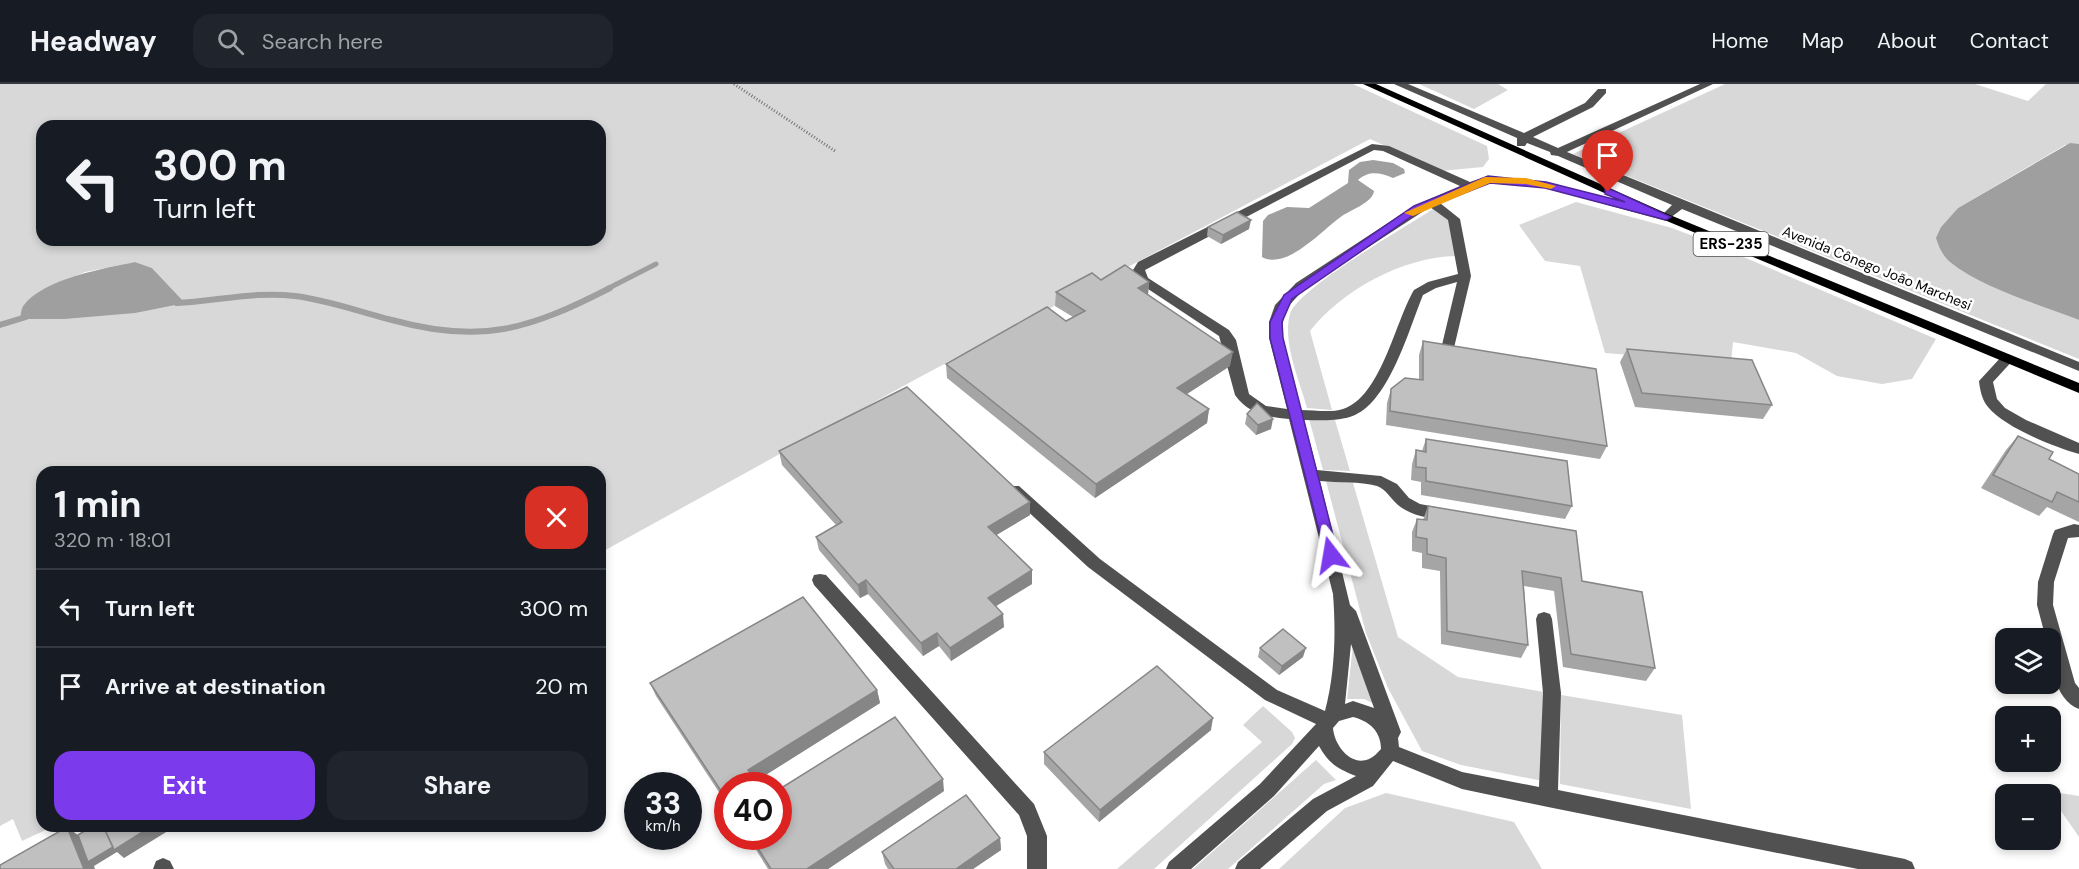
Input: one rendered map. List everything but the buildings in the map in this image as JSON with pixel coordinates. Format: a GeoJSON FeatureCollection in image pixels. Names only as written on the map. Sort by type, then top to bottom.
{"type":"FeatureCollection","features":[{"type":"Feature","properties":{"kind":"main road","name":"ERS-235"},"geometry":{"type":"LineString","coordinates":[[1368,84],[1666,217],[2079,388]]}},
{"type":"Feature","properties":{"kind":"street","name":"Avenida Cônego João Marchesi"},"geometry":{"type":"LineString","coordinates":[[1399,84],[1680,204],[2079,367]]}},
{"type":"Feature","properties":{"kind":"street"},"geometry":{"type":"LineString","coordinates":[[1532,158],[1559,152],[1708,84]]}},
{"type":"Feature","properties":{"kind":"street"},"geometry":{"type":"LineString","coordinates":[[1517,152],[1523,138],[1589,105],[1602,91]]}},
{"type":"Feature","properties":{"kind":"street"},"geometry":{"type":"LineString","coordinates":[[1466,276],[1418,293],[1382,380],[1373,394],[1345,414],[1268,412],[1246,400],[1242,395],[1229,340],[1224,333],[1143,280],[1139,270],[1142,265],[1372,147],[1385,148],[1469,186]]}},
{"type":"Feature","properties":{"kind":"street"},"geometry":{"type":"LineString","coordinates":[[1245,869],[1299,820],[1320,805],[1366,780],[1389,752],[1389,721],[1341,594],[1276,338],[1276,322],[1288,297],[1408,214],[1488,179],[1526,181],[1666,217],[1680,204]]}},
{"type":"Feature","properties":{"kind":"street"},"geometry":{"type":"LineString","coordinates":[[1431,202],[1454,219],[1466,276],[1448,349]]}},
{"type":"Feature","properties":{"kind":"street"},"geometry":{"type":"LineString","coordinates":[[2008,358],[1986,381],[1987,393],[1994,405],[2008,416],[2079,448]]}},
{"type":"Feature","properties":{"kind":"street"},"geometry":{"type":"LineString","coordinates":[[1310,475],[1368,477],[1392,488],[1404,502],[1417,509],[1463,516]]}},
{"type":"Feature","properties":{"kind":"street"},"geometry":{"type":"LineString","coordinates":[[1000,477],[1094,563],[1144,598],[1271,695],[1328,721]]}},
{"type":"Feature","properties":{"kind":"street"},"geometry":{"type":"LineString","coordinates":[[2079,531],[2074,530],[2061,534],[2046,582],[2045,605],[2067,686],[2079,701]]}},
{"type":"Feature","properties":{"kind":"street"},"geometry":{"type":"LineString","coordinates":[[820,580],[1027,810],[1037,836],[1037,869]]}},
{"type":"Feature","properties":{"kind":"street"},"geometry":{"type":"LineString","coordinates":[[1341,594],[1345,652],[1328,721],[1327,748],[1344,764],[1367,768],[1389,752]]}},
{"type":"Feature","properties":{"kind":"street"},"geometry":{"type":"LineString","coordinates":[[1544,619],[1552,693],[1548,798]]}},
{"type":"Feature","properties":{"kind":"street"},"geometry":{"type":"LineString","coordinates":[[1176,869],[1267,790],[1328,721],[1353,709],[1365,711],[1384,724],[1389,752]]}},
{"type":"Feature","properties":{"kind":"street"},"geometry":{"type":"LineString","coordinates":[[1389,752],[1447,777],[1905,869]]}},
{"type":"Feature","properties":{"kind":"path"},"geometry":{"type":"LineString","coordinates":[[734,84],[835,151]]}},
{"type":"Feature","properties":{"kind":"shaded area"},"geometry":{"type":"Polygon","coordinates":[[[0,84],[1353,84],[1487,146],[1489,159],[1483,167],[1441,171],[1370,139],[918,378],[606,550],[606,466],[36,466],[36,832],[41,832],[22,841],[13,819],[0,826],[0,84]],[[135,262],[85,272],[41,291],[168,305],[185,303],[152,268],[135,262]]]}},
{"type":"Feature","properties":{"kind":"shaded area"},"geometry":{"type":"Polygon","coordinates":[[[1419,84],[1498,84],[1508,90],[1474,109],[1419,84]]]}},
{"type":"Feature","properties":{"kind":"shaded area"},"geometry":{"type":"Polygon","coordinates":[[[1725,84],[1975,84],[2028,101],[2046,84],[2079,84],[2079,144],[2065,145],[1958,208],[1941,227],[1976,278],[2079,320],[2079,359],[1573,154],[1725,84]]]}},
{"type":"Feature","properties":{"kind":"shaded area"},"geometry":{"type":"Polygon","coordinates":[[[2070,143],[2079,144],[2079,320],[1995,288],[1964,272],[1945,257],[1936,238],[1941,227],[1958,208],[2070,143]]]}},
{"type":"Feature","properties":{"kind":"shaded area"},"geometry":{"type":"Polygon","coordinates":[[[1373,160],[1393,163],[1404,169],[1405,173],[1393,178],[1375,173],[1362,177],[1358,180],[1374,191],[1370,199],[1342,216],[1294,253],[1272,260],[1262,257],[1263,221],[1268,215],[1287,207],[1309,208],[1348,183],[1349,170],[1360,162],[1373,160]]]}},
{"type":"Feature","properties":{"kind":"shaded area"},"geometry":{"type":"Polygon","coordinates":[[[1576,202],[1672,228],[1936,339],[1912,379],[1882,384],[1837,376],[1796,353],[1733,342],[1731,363],[1605,353],[1580,266],[1545,261],[1519,225],[1576,202]]]}},
{"type":"Feature","properties":{"kind":"shaded area"},"geometry":{"type":"Polygon","coordinates":[[[1433,209],[1449,220],[1456,256],[1415,262],[1395,269],[1356,290],[1323,316],[1310,331],[1332,410],[1307,408],[1290,349],[1288,325],[1290,314],[1297,303],[1332,274],[1433,209]]]}},
{"type":"Feature","properties":{"kind":"shaded area"},"geometry":{"type":"Polygon","coordinates":[[[135,262],[152,268],[185,303],[135,313],[64,319],[20,319],[24,305],[45,288],[75,276],[135,262]]]}},
{"type":"Feature","properties":{"kind":"shaded area"},"geometry":{"type":"Polygon","coordinates":[[[1309,419],[1335,420],[1350,471],[1323,470],[1309,419]]]}},
{"type":"Feature","properties":{"kind":"shaded area"},"geometry":{"type":"Polygon","coordinates":[[[1326,481],[1353,483],[1398,637],[1458,677],[1544,692],[1543,781],[1461,765],[1422,751],[1388,688],[1366,633],[1326,481]]]}},
{"type":"Feature","properties":{"kind":"shaded area"},"geometry":{"type":"Polygon","coordinates":[[[1353,645],[1375,704],[1364,699],[1347,699],[1353,645]]]}},
{"type":"Feature","properties":{"kind":"shaded area"},"geometry":{"type":"Polygon","coordinates":[[[1561,695],[1682,715],[1691,809],[1560,784],[1561,695]]]}},
{"type":"Feature","properties":{"kind":"shaded area"},"geometry":{"type":"Polygon","coordinates":[[[1263,706],[1292,732],[1295,738],[1292,744],[1154,869],[1117,869],[1262,742],[1243,725],[1263,706]]]}},
{"type":"Feature","properties":{"kind":"shaded area"},"geometry":{"type":"Polygon","coordinates":[[[1316,760],[1336,780],[1324,784],[1228,869],[1193,869],[1316,760]]]}},
{"type":"Feature","properties":{"kind":"shaded area"},"geometry":{"type":"Polygon","coordinates":[[[1386,793],[1514,822],[1542,869],[1279,869],[1345,808],[1386,793]]]}},
{"type":"Feature","properties":{"kind":"shaded area"},"geometry":{"type":"Polygon","coordinates":[[[2061,793],[2079,796],[2079,837],[2061,811],[2061,793]]]}},
{"type":"Feature","properties":{"kind":"waterway"},"geometry":{"type":"LineString","coordinates":[[607,289],[656,264]]}},
{"type":"Feature","properties":{"kind":"waterway"},"geometry":{"type":"LineString","coordinates":[[177,303],[251,295],[295,296],[332,303],[424,327],[479,332],[530,323],[610,288]]}},
{"type":"Feature","properties":{"kind":"waterway"},"geometry":{"type":"LineString","coordinates":[[0,325],[26,317]]}},
{"type":"Feature","properties":{"kind":"slow traffic"},"geometry":{"type":"LineString","coordinates":[[1410,213],[1488,179],[1526,181],[1551,186]]}},
{"type":"Feature","properties":{"kind":"route"},"geometry":{"type":"LineString","coordinates":[[1331,555],[1276,338],[1276,322],[1280,308],[1288,297],[1300,286],[1418,208],[1488,179],[1507,179],[1546,185],[1666,217],[1608,192]]}}]}
